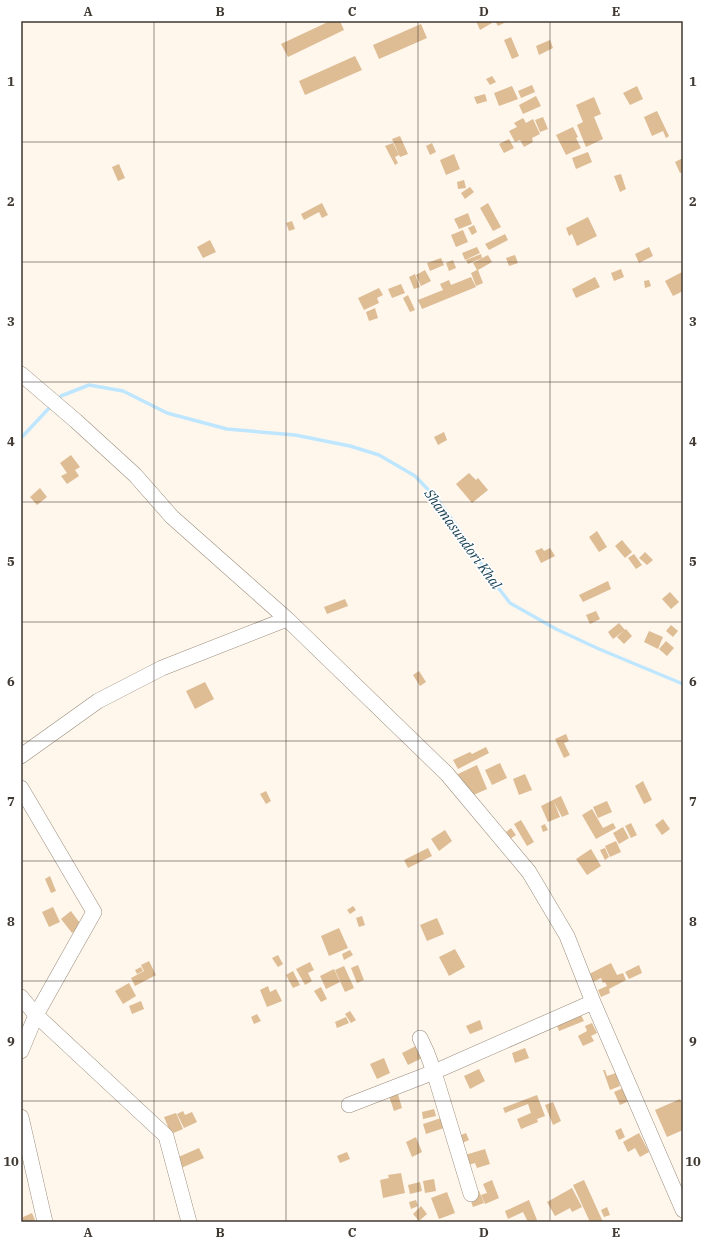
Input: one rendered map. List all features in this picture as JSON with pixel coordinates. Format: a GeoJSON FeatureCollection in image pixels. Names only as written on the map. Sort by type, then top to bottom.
{"type":"FeatureCollection","features":[{"type":"Feature","properties":{"kind":"street"},"geometry":{"type":"LineString","coordinates":[[21,374],[76,421],[135,475],[172,517],[287,619],[447,774],[529,872],[567,936],[593,1002],[683,1210]]}},
{"type":"Feature","properties":{"kind":"street"},"geometry":{"type":"LineString","coordinates":[[21,756],[98,700],[162,668],[287,619]]}},
{"type":"Feature","properties":{"kind":"street"},"geometry":{"type":"LineString","coordinates":[[21,788],[94,912],[36,1015],[21,1051]]}},
{"type":"Feature","properties":{"kind":"street"},"geometry":{"type":"LineString","coordinates":[[21,997],[36,1015],[166,1136],[189,1222]]}},
{"type":"Feature","properties":{"kind":"street"},"geometry":{"type":"LineString","coordinates":[[349,1105],[434,1072],[593,1002]]}},
{"type":"Feature","properties":{"kind":"street"},"geometry":{"type":"LineString","coordinates":[[420,1038],[434,1072],[471,1194]]}},
{"type":"Feature","properties":{"kind":"street"},"geometry":{"type":"LineString","coordinates":[[21,1118],[45,1222]]}},
{"type":"Feature","properties":{"kind":"building"},"geometry":{"type":"Polygon","coordinates":[[[330,21],[340,21],[344,30],[288,57],[281,44],[330,21]]]}},
{"type":"Feature","properties":{"kind":"building"},"geometry":{"type":"Polygon","coordinates":[[[476,21],[490,21],[492,23],[480,30],[476,21]]]}},
{"type":"Feature","properties":{"kind":"building"},"geometry":{"type":"Polygon","coordinates":[[[495,21],[506,21],[506,22],[498,26],[495,21]]]}},
{"type":"Feature","properties":{"kind":"building"},"geometry":{"type":"Polygon","coordinates":[[[421,24],[427,38],[379,59],[373,45],[421,24]]]}},
{"type":"Feature","properties":{"kind":"building"},"geometry":{"type":"Polygon","coordinates":[[[511,37],[519,56],[512,59],[504,40],[511,37]]]}},
{"type":"Feature","properties":{"kind":"building"},"geometry":{"type":"Polygon","coordinates":[[[550,40],[553,48],[539,55],[536,46],[550,40]]]}},
{"type":"Feature","properties":{"kind":"building"},"geometry":{"type":"Polygon","coordinates":[[[355,56],[362,70],[305,95],[299,81],[355,56]]]}},
{"type":"Feature","properties":{"kind":"building"},"geometry":{"type":"Polygon","coordinates":[[[492,76],[496,82],[490,85],[486,79],[492,76]]]}},
{"type":"Feature","properties":{"kind":"building"},"geometry":{"type":"Polygon","coordinates":[[[532,85],[535,92],[521,98],[518,91],[532,85]]]}},
{"type":"Feature","properties":{"kind":"building"},"geometry":{"type":"Polygon","coordinates":[[[512,86],[518,99],[499,106],[494,93],[512,86]]]}},
{"type":"Feature","properties":{"kind":"building"},"geometry":{"type":"Polygon","coordinates":[[[637,86],[643,99],[630,105],[623,93],[637,86]]]}},
{"type":"Feature","properties":{"kind":"building"},"geometry":{"type":"Polygon","coordinates":[[[485,94],[487,101],[477,104],[474,97],[485,94]]]}},
{"type":"Feature","properties":{"kind":"building"},"geometry":{"type":"Polygon","coordinates":[[[536,96],[541,106],[523,114],[519,105],[536,96]]]}},
{"type":"Feature","properties":{"kind":"building"},"geometry":{"type":"Polygon","coordinates":[[[594,97],[601,114],[594,117],[603,139],[586,147],[577,125],[583,122],[576,105],[594,97]]]}},
{"type":"Feature","properties":{"kind":"building"},"geometry":{"type":"Polygon","coordinates":[[[657,111],[669,136],[666,138],[663,131],[652,136],[644,117],[657,111]]]}},
{"type":"Feature","properties":{"kind":"building"},"geometry":{"type":"Polygon","coordinates":[[[543,117],[548,129],[540,132],[535,120],[543,117]]]}},
{"type":"Feature","properties":{"kind":"building"},"geometry":{"type":"Polygon","coordinates":[[[523,118],[526,123],[533,119],[540,134],[532,138],[533,142],[524,147],[520,140],[515,142],[509,131],[517,127],[514,123],[523,118]]]}},
{"type":"Feature","properties":{"kind":"building"},"geometry":{"type":"Polygon","coordinates":[[[573,127],[581,148],[566,155],[556,135],[573,127]]]}},
{"type":"Feature","properties":{"kind":"building"},"geometry":{"type":"Polygon","coordinates":[[[400,136],[408,154],[400,157],[392,139],[400,136]]]}},
{"type":"Feature","properties":{"kind":"building"},"geometry":{"type":"Polygon","coordinates":[[[509,139],[514,148],[504,153],[499,144],[509,139]]]}},
{"type":"Feature","properties":{"kind":"building"},"geometry":{"type":"Polygon","coordinates":[[[393,143],[399,155],[395,157],[398,163],[395,165],[385,146],[393,143]]]}},
{"type":"Feature","properties":{"kind":"building"},"geometry":{"type":"Polygon","coordinates":[[[432,143],[436,152],[430,155],[426,146],[432,143]]]}},
{"type":"Feature","properties":{"kind":"building"},"geometry":{"type":"Polygon","coordinates":[[[588,152],[592,162],[576,169],[572,158],[588,152]]]}},
{"type":"Feature","properties":{"kind":"building"},"geometry":{"type":"Polygon","coordinates":[[[454,154],[460,169],[446,175],[440,160],[454,154]]]}},
{"type":"Feature","properties":{"kind":"building"},"geometry":{"type":"Polygon","coordinates":[[[683,158],[683,172],[680,173],[675,162],[683,158]]]}},
{"type":"Feature","properties":{"kind":"building"},"geometry":{"type":"Polygon","coordinates":[[[119,164],[125,178],[118,181],[112,167],[119,164]]]}},
{"type":"Feature","properties":{"kind":"building"},"geometry":{"type":"Polygon","coordinates":[[[621,174],[626,189],[620,192],[614,176],[621,174]]]}},
{"type":"Feature","properties":{"kind":"building"},"geometry":{"type":"Polygon","coordinates":[[[464,180],[466,188],[458,189],[457,182],[464,180]]]}},
{"type":"Feature","properties":{"kind":"building"},"geometry":{"type":"Polygon","coordinates":[[[470,187],[474,192],[465,199],[461,193],[470,187]]]}},
{"type":"Feature","properties":{"kind":"building"},"geometry":{"type":"Polygon","coordinates":[[[322,203],[328,215],[322,218],[319,212],[304,220],[301,214],[322,203]]]}},
{"type":"Feature","properties":{"kind":"building"},"geometry":{"type":"Polygon","coordinates":[[[488,203],[501,227],[493,231],[480,208],[488,203]]]}},
{"type":"Feature","properties":{"kind":"building"},"geometry":{"type":"Polygon","coordinates":[[[468,213],[472,224],[459,229],[454,219],[468,213]]]}},
{"type":"Feature","properties":{"kind":"building"},"geometry":{"type":"Polygon","coordinates":[[[588,217],[597,236],[577,246],[572,234],[569,236],[566,228],[588,217]]]}},
{"type":"Feature","properties":{"kind":"building"},"geometry":{"type":"Polygon","coordinates":[[[292,221],[295,229],[289,231],[286,223],[292,221]]]}},
{"type":"Feature","properties":{"kind":"building"},"geometry":{"type":"Polygon","coordinates":[[[474,225],[477,232],[472,235],[468,228],[474,225]]]}},
{"type":"Feature","properties":{"kind":"building"},"geometry":{"type":"Polygon","coordinates":[[[463,230],[468,242],[456,247],[451,235],[463,230]]]}},
{"type":"Feature","properties":{"kind":"building"},"geometry":{"type":"Polygon","coordinates":[[[505,234],[508,240],[489,250],[485,244],[505,234]]]}},
{"type":"Feature","properties":{"kind":"building"},"geometry":{"type":"Polygon","coordinates":[[[210,240],[216,252],[203,258],[197,247],[210,240]]]}},
{"type":"Feature","properties":{"kind":"building"},"geometry":{"type":"Polygon","coordinates":[[[477,247],[480,253],[465,260],[462,253],[477,247]]]}},
{"type":"Feature","properties":{"kind":"building"},"geometry":{"type":"Polygon","coordinates":[[[649,247],[653,256],[639,263],[635,254],[649,247]]]}},
{"type":"Feature","properties":{"kind":"building"},"geometry":{"type":"Polygon","coordinates":[[[481,254],[482,258],[468,264],[466,260],[481,254]]]}},
{"type":"Feature","properties":{"kind":"building"},"geometry":{"type":"Polygon","coordinates":[[[488,255],[492,262],[478,270],[483,283],[476,286],[471,273],[477,270],[473,263],[488,255]]]}},
{"type":"Feature","properties":{"kind":"building"},"geometry":{"type":"Polygon","coordinates":[[[515,255],[518,263],[509,266],[506,258],[515,255]]]}},
{"type":"Feature","properties":{"kind":"building"},"geometry":{"type":"Polygon","coordinates":[[[441,258],[444,265],[430,271],[427,263],[441,258]]]}},
{"type":"Feature","properties":{"kind":"building"},"geometry":{"type":"Polygon","coordinates":[[[453,260],[456,268],[449,271],[446,263],[453,260]]]}},
{"type":"Feature","properties":{"kind":"building"},"geometry":{"type":"Polygon","coordinates":[[[621,269],[624,277],[614,281],[611,273],[621,269]]]}},
{"type":"Feature","properties":{"kind":"building"},"geometry":{"type":"Polygon","coordinates":[[[425,270],[431,281],[421,286],[416,275],[425,270]]]}},
{"type":"Feature","properties":{"kind":"building"},"geometry":{"type":"Polygon","coordinates":[[[682,272],[683,291],[673,296],[665,281],[682,272]]]}},
{"type":"Feature","properties":{"kind":"building"},"geometry":{"type":"Polygon","coordinates":[[[415,274],[420,287],[414,289],[409,277],[415,274]]]}},
{"type":"Feature","properties":{"kind":"building"},"geometry":{"type":"Polygon","coordinates":[[[471,277],[476,287],[422,309],[418,300],[443,290],[440,284],[449,280],[451,285],[471,277]]]}},
{"type":"Feature","properties":{"kind":"building"},"geometry":{"type":"Polygon","coordinates":[[[595,277],[600,287],[576,298],[572,289],[595,277]]]}},
{"type":"Feature","properties":{"kind":"building"},"geometry":{"type":"Polygon","coordinates":[[[649,280],[651,286],[645,288],[644,281],[649,280]]]}},
{"type":"Feature","properties":{"kind":"building"},"geometry":{"type":"Polygon","coordinates":[[[401,284],[405,293],[392,298],[388,289],[401,284]]]}},
{"type":"Feature","properties":{"kind":"building"},"geometry":{"type":"Polygon","coordinates":[[[379,288],[383,295],[377,298],[379,303],[364,310],[358,298],[379,288]]]}},
{"type":"Feature","properties":{"kind":"building"},"geometry":{"type":"Polygon","coordinates":[[[408,295],[415,310],[410,312],[403,298],[408,295]]]}},
{"type":"Feature","properties":{"kind":"building"},"geometry":{"type":"Polygon","coordinates":[[[375,308],[378,318],[369,321],[366,312],[375,308]]]}},
{"type":"Feature","properties":{"kind":"building"},"geometry":{"type":"Polygon","coordinates":[[[444,432],[447,440],[438,445],[434,437],[444,432]]]}},
{"type":"Feature","properties":{"kind":"building"},"geometry":{"type":"Polygon","coordinates":[[[71,455],[80,467],[75,470],[79,476],[67,484],[61,476],[67,473],[60,463],[71,455]]]}},
{"type":"Feature","properties":{"kind":"building"},"geometry":{"type":"Polygon","coordinates":[[[469,473],[476,480],[478,478],[488,490],[472,503],[456,484],[469,473]]]}},
{"type":"Feature","properties":{"kind":"building"},"geometry":{"type":"Polygon","coordinates":[[[40,488],[47,497],[37,505],[30,497],[40,488]]]}},
{"type":"Feature","properties":{"kind":"building"},"geometry":{"type":"Polygon","coordinates":[[[597,531],[607,547],[599,552],[589,537],[597,531]]]}},
{"type":"Feature","properties":{"kind":"building"},"geometry":{"type":"Polygon","coordinates":[[[622,540],[632,552],[625,558],[615,546],[622,540]]]}},
{"type":"Feature","properties":{"kind":"building"},"geometry":{"type":"Polygon","coordinates":[[[542,548],[544,551],[550,548],[555,556],[541,563],[535,551],[542,548]]]}},
{"type":"Feature","properties":{"kind":"building"},"geometry":{"type":"Polygon","coordinates":[[[645,552],[653,560],[647,565],[639,558],[645,552]]]}},
{"type":"Feature","properties":{"kind":"building"},"geometry":{"type":"Polygon","coordinates":[[[634,554],[642,565],[636,569],[628,558],[634,554]]]}},
{"type":"Feature","properties":{"kind":"building"},"geometry":{"type":"Polygon","coordinates":[[[608,581],[611,589],[583,602],[579,595],[608,581]]]}},
{"type":"Feature","properties":{"kind":"building"},"geometry":{"type":"Polygon","coordinates":[[[670,592],[679,602],[671,609],[662,599],[670,592]]]}},
{"type":"Feature","properties":{"kind":"building"},"geometry":{"type":"Polygon","coordinates":[[[345,599],[348,606],[327,614],[324,607],[345,599]]]}},
{"type":"Feature","properties":{"kind":"building"},"geometry":{"type":"Polygon","coordinates":[[[596,611],[600,619],[590,624],[586,615],[596,611]]]}},
{"type":"Feature","properties":{"kind":"building"},"geometry":{"type":"Polygon","coordinates":[[[619,623],[625,630],[613,639],[608,632],[619,623]]]}},
{"type":"Feature","properties":{"kind":"building"},"geometry":{"type":"Polygon","coordinates":[[[671,625],[678,631],[673,637],[666,631],[671,625]]]}},
{"type":"Feature","properties":{"kind":"building"},"geometry":{"type":"Polygon","coordinates":[[[626,629],[632,636],[624,644],[617,637],[626,629]]]}},
{"type":"Feature","properties":{"kind":"building"},"geometry":{"type":"Polygon","coordinates":[[[649,631],[663,637],[658,649],[644,642],[649,631]]]}},
{"type":"Feature","properties":{"kind":"building"},"geometry":{"type":"Polygon","coordinates":[[[666,641],[674,648],[667,656],[659,649],[666,641]]]}},
{"type":"Feature","properties":{"kind":"building"},"geometry":{"type":"Polygon","coordinates":[[[419,671],[426,682],[420,686],[413,675],[419,671]]]}},
{"type":"Feature","properties":{"kind":"building"},"geometry":{"type":"Polygon","coordinates":[[[205,682],[214,699],[195,709],[186,691],[205,682]]]}},
{"type":"Feature","properties":{"kind":"building"},"geometry":{"type":"Polygon","coordinates":[[[566,734],[569,741],[564,743],[570,755],[564,758],[555,739],[566,734]]]}},
{"type":"Feature","properties":{"kind":"building"},"geometry":{"type":"Polygon","coordinates":[[[486,747],[489,753],[458,769],[453,760],[470,752],[472,754],[486,747]]]}},
{"type":"Feature","properties":{"kind":"building"},"geometry":{"type":"Polygon","coordinates":[[[500,763],[507,778],[492,785],[485,770],[500,763]]]}},
{"type":"Feature","properties":{"kind":"building"},"geometry":{"type":"Polygon","coordinates":[[[477,765],[487,789],[469,797],[458,774],[477,765]]]}},
{"type":"Feature","properties":{"kind":"building"},"geometry":{"type":"Polygon","coordinates":[[[525,774],[532,790],[519,795],[513,779],[525,774]]]}},
{"type":"Feature","properties":{"kind":"building"},"geometry":{"type":"Polygon","coordinates":[[[643,781],[652,800],[644,804],[635,786],[643,781]]]}},
{"type":"Feature","properties":{"kind":"building"},"geometry":{"type":"Polygon","coordinates":[[[266,791],[271,801],[266,804],[260,794],[266,791]]]}},
{"type":"Feature","properties":{"kind":"building"},"geometry":{"type":"Polygon","coordinates":[[[561,796],[569,814],[562,817],[554,802],[560,817],[548,822],[541,806],[561,796]]]}},
{"type":"Feature","properties":{"kind":"building"},"geometry":{"type":"Polygon","coordinates":[[[607,801],[612,812],[598,818],[593,807],[607,801]]]}},
{"type":"Feature","properties":{"kind":"building"},"geometry":{"type":"Polygon","coordinates":[[[592,809],[603,828],[613,823],[616,828],[596,839],[582,815],[592,809]]]}},
{"type":"Feature","properties":{"kind":"building"},"geometry":{"type":"Polygon","coordinates":[[[663,819],[670,829],[662,835],[655,825],[663,819]]]}},
{"type":"Feature","properties":{"kind":"building"},"geometry":{"type":"Polygon","coordinates":[[[521,820],[534,842],[527,846],[514,824],[521,820]]]}},
{"type":"Feature","properties":{"kind":"building"},"geometry":{"type":"Polygon","coordinates":[[[631,823],[637,835],[631,838],[625,826],[631,823]]]}},
{"type":"Feature","properties":{"kind":"building"},"geometry":{"type":"Polygon","coordinates":[[[545,824],[548,830],[543,832],[541,826],[545,824]]]}},
{"type":"Feature","properties":{"kind":"building"},"geometry":{"type":"Polygon","coordinates":[[[623,827],[629,838],[619,844],[613,833],[623,827]]]}},
{"type":"Feature","properties":{"kind":"building"},"geometry":{"type":"Polygon","coordinates":[[[511,828],[516,835],[510,839],[506,832],[511,828]]]}},
{"type":"Feature","properties":{"kind":"building"},"geometry":{"type":"Polygon","coordinates":[[[445,830],[452,841],[439,851],[431,839],[445,830]]]}},
{"type":"Feature","properties":{"kind":"building"},"geometry":{"type":"Polygon","coordinates":[[[616,841],[621,852],[610,857],[605,846],[616,841]]]}},
{"type":"Feature","properties":{"kind":"building"},"geometry":{"type":"Polygon","coordinates":[[[428,848],[432,856],[408,868],[404,860],[428,848]]]}},
{"type":"Feature","properties":{"kind":"building"},"geometry":{"type":"Polygon","coordinates":[[[605,848],[609,857],[605,860],[600,850],[605,848]]]}},
{"type":"Feature","properties":{"kind":"building"},"geometry":{"type":"Polygon","coordinates":[[[591,849],[601,866],[587,875],[576,859],[591,849]]]}},
{"type":"Feature","properties":{"kind":"building"},"geometry":{"type":"Polygon","coordinates":[[[50,876],[56,891],[51,893],[45,879],[50,876]]]}},
{"type":"Feature","properties":{"kind":"building"},"geometry":{"type":"Polygon","coordinates":[[[353,906],[356,910],[350,914],[347,910],[353,906]]]}},
{"type":"Feature","properties":{"kind":"building"},"geometry":{"type":"Polygon","coordinates":[[[53,907],[60,922],[49,927],[42,912],[53,907]]]}},
{"type":"Feature","properties":{"kind":"building"},"geometry":{"type":"Polygon","coordinates":[[[71,911],[82,926],[72,933],[61,919],[71,911]]]}},
{"type":"Feature","properties":{"kind":"building"},"geometry":{"type":"Polygon","coordinates":[[[362,916],[365,925],[359,927],[356,918],[362,916]]]}},
{"type":"Feature","properties":{"kind":"building"},"geometry":{"type":"Polygon","coordinates":[[[437,918],[444,934],[427,941],[420,925],[437,918]]]}},
{"type":"Feature","properties":{"kind":"building"},"geometry":{"type":"Polygon","coordinates":[[[339,928],[348,948],[329,956],[321,936],[339,928]]]}},
{"type":"Feature","properties":{"kind":"building"},"geometry":{"type":"Polygon","coordinates":[[[455,949],[465,967],[449,976],[439,957],[455,949]]]}},
{"type":"Feature","properties":{"kind":"building"},"geometry":{"type":"Polygon","coordinates":[[[350,950],[353,955],[344,960],[342,954],[350,950]]]}},
{"type":"Feature","properties":{"kind":"building"},"geometry":{"type":"Polygon","coordinates":[[[278,955],[283,964],[278,967],[272,958],[278,955]]]}},
{"type":"Feature","properties":{"kind":"building"},"geometry":{"type":"Polygon","coordinates":[[[149,961],[156,975],[135,986],[131,978],[144,971],[141,965],[149,961]]]}},
{"type":"Feature","properties":{"kind":"building"},"geometry":{"type":"Polygon","coordinates":[[[310,962],[314,970],[308,973],[312,981],[305,985],[296,969],[310,962]]]}},
{"type":"Feature","properties":{"kind":"building"},"geometry":{"type":"Polygon","coordinates":[[[611,963],[617,975],[623,973],[626,980],[609,989],[610,993],[601,997],[598,990],[607,986],[605,982],[603,983],[601,978],[593,982],[589,974],[611,963]]]}},
{"type":"Feature","properties":{"kind":"building"},"geometry":{"type":"Polygon","coordinates":[[[358,965],[364,980],[357,983],[351,968],[358,965]]]}},
{"type":"Feature","properties":{"kind":"building"},"geometry":{"type":"Polygon","coordinates":[[[639,965],[642,973],[629,979],[625,972],[639,965]]]}},
{"type":"Feature","properties":{"kind":"building"},"geometry":{"type":"Polygon","coordinates":[[[344,966],[354,988],[345,992],[335,970],[344,966]]]}},
{"type":"Feature","properties":{"kind":"building"},"geometry":{"type":"Polygon","coordinates":[[[141,967],[143,971],[137,974],[135,970],[141,967]]]}},
{"type":"Feature","properties":{"kind":"building"},"geometry":{"type":"Polygon","coordinates":[[[334,969],[340,982],[326,989],[320,976],[334,969]]]}},
{"type":"Feature","properties":{"kind":"building"},"geometry":{"type":"Polygon","coordinates":[[[293,971],[300,985],[293,988],[286,975],[293,971]]]}},
{"type":"Feature","properties":{"kind":"building"},"geometry":{"type":"Polygon","coordinates":[[[129,983],[136,996],[123,1004],[115,991],[129,983]]]}},
{"type":"Feature","properties":{"kind":"building"},"geometry":{"type":"Polygon","coordinates":[[[268,986],[270,992],[276,989],[282,1001],[267,1007],[260,990],[268,986]]]}},
{"type":"Feature","properties":{"kind":"building"},"geometry":{"type":"Polygon","coordinates":[[[321,987],[327,999],[321,1002],[314,991],[321,987]]]}},
{"type":"Feature","properties":{"kind":"building"},"geometry":{"type":"Polygon","coordinates":[[[141,1001],[144,1009],[132,1014],[129,1006],[141,1001]]]}},
{"type":"Feature","properties":{"kind":"building"},"geometry":{"type":"Polygon","coordinates":[[[350,1011],[356,1020],[351,1023],[345,1014],[350,1011]]]}},
{"type":"Feature","properties":{"kind":"building"},"geometry":{"type":"Polygon","coordinates":[[[580,1013],[584,1021],[559,1031],[556,1023],[580,1013]]]}},
{"type":"Feature","properties":{"kind":"building"},"geometry":{"type":"Polygon","coordinates":[[[257,1014],[261,1021],[254,1024],[251,1017],[257,1014]]]}},
{"type":"Feature","properties":{"kind":"building"},"geometry":{"type":"Polygon","coordinates":[[[346,1017],[349,1023],[337,1028],[335,1022],[346,1017]]]}},
{"type":"Feature","properties":{"kind":"building"},"geometry":{"type":"Polygon","coordinates":[[[480,1020],[483,1029],[470,1034],[466,1026],[480,1020]]]}},
{"type":"Feature","properties":{"kind":"building"},"geometry":{"type":"Polygon","coordinates":[[[592,1023],[597,1033],[591,1036],[594,1041],[583,1046],[578,1036],[587,1031],[585,1026],[592,1023]]]}},
{"type":"Feature","properties":{"kind":"building"},"geometry":{"type":"Polygon","coordinates":[[[418,1045],[424,1057],[408,1065],[402,1053],[418,1045]]]}},
{"type":"Feature","properties":{"kind":"building"},"geometry":{"type":"Polygon","coordinates":[[[525,1048],[529,1058],[515,1063],[512,1053],[525,1048]]]}},
{"type":"Feature","properties":{"kind":"building"},"geometry":{"type":"Polygon","coordinates":[[[384,1058],[390,1073],[377,1079],[370,1064],[384,1058]]]}},
{"type":"Feature","properties":{"kind":"building"},"geometry":{"type":"Polygon","coordinates":[[[479,1069],[485,1081],[470,1089],[464,1076],[479,1069]]]}},
{"type":"Feature","properties":{"kind":"building"},"geometry":{"type":"Polygon","coordinates":[[[603,1070],[605,1070],[607,1076],[616,1073],[620,1086],[610,1090],[603,1070]]]}},
{"type":"Feature","properties":{"kind":"building"},"geometry":{"type":"Polygon","coordinates":[[[623,1088],[629,1101],[620,1105],[614,1092],[623,1088]]]}},
{"type":"Feature","properties":{"kind":"building"},"geometry":{"type":"Polygon","coordinates":[[[397,1091],[402,1108],[394,1111],[388,1093],[397,1091]]]}},
{"type":"Feature","properties":{"kind":"building"},"geometry":{"type":"Polygon","coordinates":[[[537,1095],[545,1116],[537,1119],[538,1122],[521,1129],[517,1119],[531,1113],[528,1104],[505,1113],[503,1108],[537,1095]]]}},
{"type":"Feature","properties":{"kind":"building"},"geometry":{"type":"Polygon","coordinates":[[[680,1099],[683,1105],[683,1130],[667,1137],[655,1110],[680,1099]]]}},
{"type":"Feature","properties":{"kind":"building"},"geometry":{"type":"Polygon","coordinates":[[[553,1102],[561,1121],[553,1125],[545,1105],[553,1102]]]}},
{"type":"Feature","properties":{"kind":"building"},"geometry":{"type":"Polygon","coordinates":[[[434,1109],[436,1116],[423,1119],[422,1112],[434,1109]]]}},
{"type":"Feature","properties":{"kind":"building"},"geometry":{"type":"Polygon","coordinates":[[[183,1111],[185,1115],[192,1112],[197,1122],[184,1128],[177,1114],[183,1111]]]}},
{"type":"Feature","properties":{"kind":"building"},"geometry":{"type":"Polygon","coordinates":[[[176,1113],[183,1129],[171,1134],[164,1117],[176,1113]]]}},
{"type":"Feature","properties":{"kind":"building"},"geometry":{"type":"Polygon","coordinates":[[[441,1118],[444,1128],[426,1134],[423,1124],[441,1118]]]}},
{"type":"Feature","properties":{"kind":"building"},"geometry":{"type":"Polygon","coordinates":[[[621,1128],[625,1137],[619,1140],[615,1131],[621,1128]]]}},
{"type":"Feature","properties":{"kind":"building"},"geometry":{"type":"Polygon","coordinates":[[[466,1133],[469,1140],[462,1143],[454,1138],[466,1133]]]}},
{"type":"Feature","properties":{"kind":"building"},"geometry":{"type":"Polygon","coordinates":[[[639,1133],[649,1152],[640,1157],[635,1148],[628,1152],[623,1142],[639,1133]]]}},
{"type":"Feature","properties":{"kind":"building"},"geometry":{"type":"Polygon","coordinates":[[[416,1137],[422,1152],[412,1157],[406,1142],[416,1137]]]}},
{"type":"Feature","properties":{"kind":"building"},"geometry":{"type":"Polygon","coordinates":[[[199,1148],[204,1158],[181,1168],[176,1158],[199,1148]]]}},
{"type":"Feature","properties":{"kind":"building"},"geometry":{"type":"Polygon","coordinates":[[[485,1149],[490,1164],[477,1168],[475,1163],[468,1165],[465,1155],[485,1149]]]}},
{"type":"Feature","properties":{"kind":"building"},"geometry":{"type":"Polygon","coordinates":[[[347,1152],[350,1159],[340,1163],[337,1156],[347,1152]]]}},
{"type":"Feature","properties":{"kind":"building"},"geometry":{"type":"Polygon","coordinates":[[[401,1173],[405,1193],[383,1198],[380,1180],[389,1178],[388,1175],[401,1173]]]}},
{"type":"Feature","properties":{"kind":"building"},"geometry":{"type":"Polygon","coordinates":[[[434,1179],[436,1191],[425,1193],[423,1181],[434,1179]]]}},
{"type":"Feature","properties":{"kind":"building"},"geometry":{"type":"Polygon","coordinates":[[[492,1180],[499,1198],[485,1204],[481,1195],[487,1193],[483,1184],[492,1180]]]}},
{"type":"Feature","properties":{"kind":"building"},"geometry":{"type":"Polygon","coordinates":[[[584,1180],[603,1222],[590,1222],[573,1185],[584,1180]]]}},
{"type":"Feature","properties":{"kind":"building"},"geometry":{"type":"Polygon","coordinates":[[[420,1182],[422,1191],[410,1194],[408,1185],[420,1182]]]}},
{"type":"Feature","properties":{"kind":"building"},"geometry":{"type":"Polygon","coordinates":[[[572,1188],[582,1207],[572,1212],[570,1208],[555,1216],[547,1202],[572,1188]]]}},
{"type":"Feature","properties":{"kind":"building"},"geometry":{"type":"Polygon","coordinates":[[[479,1191],[484,1203],[473,1207],[469,1196],[479,1191]]]}},
{"type":"Feature","properties":{"kind":"building"},"geometry":{"type":"Polygon","coordinates":[[[447,1192],[455,1213],[439,1219],[431,1198],[447,1192]]]}},
{"type":"Feature","properties":{"kind":"building"},"geometry":{"type":"Polygon","coordinates":[[[416,1200],[418,1206],[411,1209],[409,1202],[416,1200]]]}},
{"type":"Feature","properties":{"kind":"building"},"geometry":{"type":"Polygon","coordinates":[[[529,1200],[537,1220],[528,1222],[523,1212],[508,1219],[505,1211],[529,1200]]]}},
{"type":"Feature","properties":{"kind":"building"},"geometry":{"type":"Polygon","coordinates":[[[421,1206],[427,1214],[419,1221],[413,1214],[421,1206]]]}},
{"type":"Feature","properties":{"kind":"building"},"geometry":{"type":"Polygon","coordinates":[[[607,1207],[610,1215],[604,1217],[601,1210],[607,1207]]]}},
{"type":"Feature","properties":{"kind":"building"},"geometry":{"type":"Polygon","coordinates":[[[32,1213],[35,1220],[30,1222],[22,1222],[21,1218],[32,1213]]]}},
{"type":"Feature","properties":{"kind":"waterway","name":"Shamasundori Khal"},"geometry":{"type":"LineString","coordinates":[[57,401],[61,396],[89,385],[123,391],[167,413],[227,429],[295,435],[350,446],[379,455],[415,476],[438,500],[490,577],[510,603],[556,629],[599,649],[683,684]]}},
{"type":"Feature","properties":{"kind":"waterway","name":"Shamasundori Khal"},"geometry":{"type":"LineString","coordinates":[[21,438],[52,405]]}}]}
